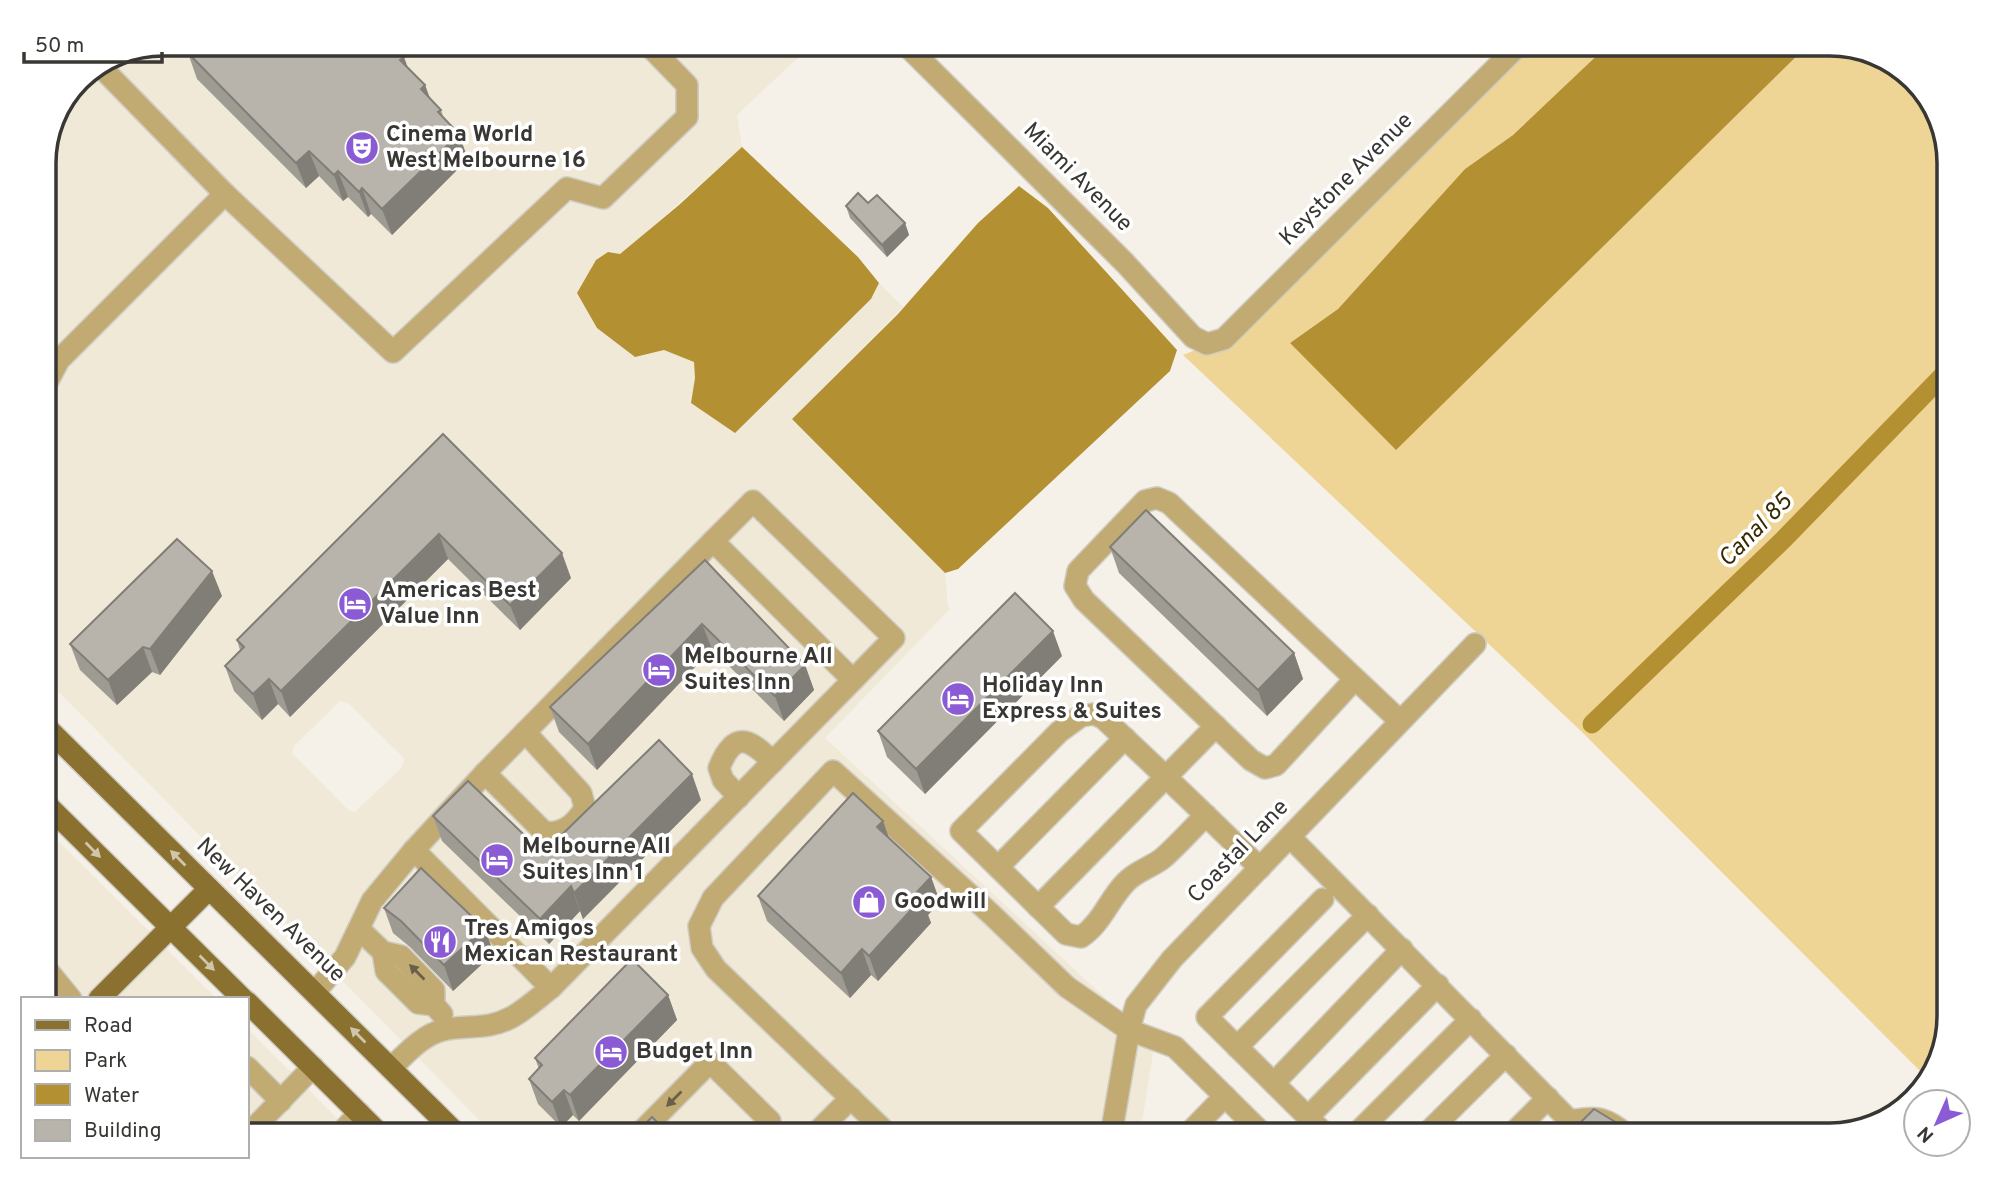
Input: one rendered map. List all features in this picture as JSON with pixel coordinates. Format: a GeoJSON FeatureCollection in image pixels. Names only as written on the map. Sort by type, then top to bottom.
{"type":"FeatureCollection","features":[{"type":"Feature","properties":{"kind":"main road","name":"New Haven Avenue"},"geometry":{"type":"LineString","coordinates":[[56,737],[446,1123]]}},
{"type":"Feature","properties":{"kind":"main road"},"geometry":{"type":"LineString","coordinates":[[56,814],[242,997]]}},
{"type":"Feature","properties":{"kind":"main road"},"geometry":{"type":"LineString","coordinates":[[101,997],[209,889]]}},
{"type":"Feature","properties":{"kind":"main road"},"geometry":{"type":"LineString","coordinates":[[248,1003],[369,1123]]}},
{"type":"Feature","properties":{"kind":"street"},"geometry":{"type":"LineString","coordinates":[[106,72],[225,194],[393,352],[567,188],[603,198],[687,117],[687,85],[659,56]]}},
{"type":"Feature","properties":{"kind":"street","name":"Miami Avenue"},"geometry":{"type":"LineString","coordinates":[[919,56],[1125,263],[1194,337],[1207,344]]}},
{"type":"Feature","properties":{"kind":"street","name":"Keystone Avenue"},"geometry":{"type":"LineString","coordinates":[[1207,344],[1224,339],[1508,56]]}},
{"type":"Feature","properties":{"kind":"street"},"geometry":{"type":"LineString","coordinates":[[56,351],[225,194]]}},
{"type":"Feature","properties":{"kind":"street"},"geometry":{"type":"LineString","coordinates":[[1355,680],[1276,765],[1265,768],[1251,760],[1084,600],[1075,586],[1078,571],[1145,501],[1157,499],[1169,503],[1400,721]]}},
{"type":"Feature","properties":{"kind":"street"},"geometry":{"type":"LineString","coordinates":[[314,992],[345,957],[372,901],[414,850],[525,732],[753,501],[894,638],[551,988],[512,1017],[474,1028],[441,1030],[421,1041],[391,1068]]}},
{"type":"Feature","properties":{"kind":"street"},"geometry":{"type":"LineString","coordinates":[[713,541],[853,680]]}},
{"type":"Feature","properties":{"kind":"street","name":"Coastal Lane"},"geometry":{"type":"LineString","coordinates":[[1113,1123],[1136,1005],[1172,959],[1475,644]]}},
{"type":"Feature","properties":{"kind":"street"},"geometry":{"type":"LineString","coordinates":[[1206,815],[1162,859],[1129,879],[1112,898],[1090,931],[1081,937],[1066,934],[961,831],[1059,732],[1081,716],[1094,714],[1104,718],[1166,776],[1206,815],[1260,868]]}},
{"type":"Feature","properties":{"kind":"street"},"geometry":{"type":"LineString","coordinates":[[1038,907],[1216,726]]}},
{"type":"Feature","properties":{"kind":"street"},"geometry":{"type":"LineString","coordinates":[[485,774],[544,832],[560,832],[579,818],[585,808],[581,793],[525,732]]}},
{"type":"Feature","properties":{"kind":"street"},"geometry":{"type":"LineString","coordinates":[[998,867],[1125,738]]}},
{"type":"Feature","properties":{"kind":"street"},"geometry":{"type":"LineString","coordinates":[[739,797],[723,780],[719,768],[725,752],[735,743],[745,741],[755,744],[773,762]]}},
{"type":"Feature","properties":{"kind":"street"},"geometry":{"type":"LineString","coordinates":[[876,1123],[716,969],[702,948],[699,926],[713,898],[833,771],[1067,987],[1129,1030],[1175,1048],[1253,1123]]}},
{"type":"Feature","properties":{"kind":"street"},"geometry":{"type":"LineString","coordinates":[[1290,837],[1570,1121],[1592,1117],[1613,1123]]}},
{"type":"Feature","properties":{"kind":"street"},"geometry":{"type":"LineString","coordinates":[[414,850],[551,988]]}},
{"type":"Feature","properties":{"kind":"street"},"geometry":{"type":"LineString","coordinates":[[991,914],[1017,886]]}},
{"type":"Feature","properties":{"kind":"street"},"geometry":{"type":"LineString","coordinates":[[1315,1123],[1207,1017],[1323,899]]}},
{"type":"Feature","properties":{"kind":"street"},"geometry":{"type":"LineString","coordinates":[[1237,1047],[1368,915]]}},
{"type":"Feature","properties":{"kind":"street"},"geometry":{"type":"LineString","coordinates":[[359,929],[383,952],[386,971],[418,1003],[434,1005],[455,1028]]}},
{"type":"Feature","properties":{"kind":"street"},"geometry":{"type":"LineString","coordinates":[[1274,1083],[1402,949]]}},
{"type":"Feature","properties":{"kind":"street"},"geometry":{"type":"LineString","coordinates":[[56,981],[69,997]]}},
{"type":"Feature","properties":{"kind":"street"},"geometry":{"type":"LineString","coordinates":[[1308,1116],[1437,985]]}},
{"type":"Feature","properties":{"kind":"street"},"geometry":{"type":"LineString","coordinates":[[1367,1123],[1471,1019]]}},
{"type":"Feature","properties":{"kind":"street"},"geometry":{"type":"LineString","coordinates":[[1437,1123],[1506,1055]]}},
{"type":"Feature","properties":{"kind":"street"},"geometry":{"type":"LineString","coordinates":[[650,1123],[710,1062],[770,1121],[768,1123]]}},
{"type":"Feature","properties":{"kind":"street"},"geometry":{"type":"LineString","coordinates":[[259,1123],[313,1068]]}},
{"type":"Feature","properties":{"kind":"street"},"geometry":{"type":"LineString","coordinates":[[251,1075],[281,1101]]}},
{"type":"Feature","properties":{"kind":"street"},"geometry":{"type":"LineString","coordinates":[[1199,1123],[1225,1096]]}},
{"type":"Feature","properties":{"kind":"street"},"geometry":{"type":"LineString","coordinates":[[826,1123],[850,1098]]}},
{"type":"Feature","properties":{"kind":"street"},"geometry":{"type":"LineString","coordinates":[[1523,1123],[1548,1098]]}},
{"type":"Feature","properties":{"kind":"street"},"geometry":{"type":"LineString","coordinates":[[350,1123],[359,1113]]}},
{"type":"Feature","properties":{"kind":"shaded area"},"geometry":{"type":"Polygon","coordinates":[[[163,56],[800,56],[737,115],[742,147],[620,254],[608,252],[664,350],[694,362],[695,378],[691,403],[871,300],[879,283],[903,307],[792,419],[945,573],[950,609],[825,738],[1155,1041],[1142,1123],[482,1123],[56,689],[56,156],[64,122],[74,103],[87,87],[103,74],[122,64],[163,56]],[[340,701],[294,746],[292,753],[348,810],[355,812],[401,768],[404,760],[348,703],[340,701]]]}},
{"type":"Feature","properties":{"kind":"shaded area"},"geometry":{"type":"Polygon","coordinates":[[[56,839],[151,933],[87,997],[56,997],[56,839]]]}},
{"type":"Feature","properties":{"kind":"shaded area"},"geometry":{"type":"Polygon","coordinates":[[[165,947],[215,997],[114,997],[165,947]]]}},
{"type":"Feature","properties":{"kind":"shaded area"},"geometry":{"type":"Polygon","coordinates":[[[248,1029],[342,1123],[248,1123],[248,1029]]]}},
{"type":"Feature","properties":{"kind":"green space"},"geometry":{"type":"Polygon","coordinates":[[[1507,56],[1596,56],[1513,135],[1465,169],[1338,309],[1290,343],[1396,449],[1797,56],[1830,56],[1858,60],[1884,70],[1906,87],[1923,109],[1929,122],[1937,156],[1937,1016],[1933,1044],[1921,1072],[1584,734],[1183,355],[1220,340],[1507,56]]]}},
{"type":"Feature","properties":{"kind":"water"},"geometry":{"type":"Polygon","coordinates":[[[1596,56],[1797,56],[1396,450],[1290,343],[1338,309],[1465,169],[1513,135],[1596,56]]]}},
{"type":"Feature","properties":{"kind":"water"},"geometry":{"type":"Polygon","coordinates":[[[742,147],[858,257],[879,283],[871,299],[735,433],[691,403],[695,378],[694,362],[664,350],[635,357],[597,328],[577,293],[596,260],[608,252],[620,254],[742,147]]]}},
{"type":"Feature","properties":{"kind":"water"},"geometry":{"type":"Polygon","coordinates":[[[1019,186],[1048,208],[1177,350],[1170,371],[958,569],[945,573],[792,419],[898,314],[978,223],[1019,186]]]}},
{"type":"Feature","properties":{"kind":"building","name":"Cinema World West Melbourne 16"},"geometry":{"type":"Polygon","coordinates":[[[191,56],[403,56],[400,60],[425,85],[421,89],[459,134],[382,209],[362,188],[359,192],[338,171],[334,175],[309,151],[296,163],[191,56]]]}},
{"type":"Feature","properties":{"kind":"building"},"geometry":{"type":"Polygon","coordinates":[[[858,193],[868,203],[877,195],[905,223],[882,245],[846,206],[858,193]]]}},
{"type":"Feature","properties":{"kind":"building","name":"Americas Best Value Inn"},"geometry":{"type":"Polygon","coordinates":[[[443,434],[562,553],[510,605],[439,534],[281,691],[269,679],[253,694],[225,666],[244,647],[237,640],[443,434]]]}},
{"type":"Feature","properties":{"kind":"building"},"geometry":{"type":"Polygon","coordinates":[[[1146,510],[1294,653],[1258,690],[1110,547],[1146,510]]]}},
{"type":"Feature","properties":{"kind":"building"},"geometry":{"type":"Polygon","coordinates":[[[177,539],[212,571],[150,649],[143,647],[108,680],[70,644],[177,539]]]}},
{"type":"Feature","properties":{"kind":"building"},"geometry":{"type":"Polygon","coordinates":[[[705,560],[805,665],[775,696],[702,624],[588,744],[550,707],[705,560]]]}},
{"type":"Feature","properties":{"kind":"building"},"geometry":{"type":"Polygon","coordinates":[[[1015,593],[1053,631],[916,769],[878,731],[1015,593]]]}},
{"type":"Feature","properties":{"kind":"building"},"geometry":{"type":"Polygon","coordinates":[[[659,740],[692,774],[574,893],[571,886],[540,919],[433,816],[468,781],[543,853],[659,740]]]}},
{"type":"Feature","properties":{"kind":"building"},"geometry":{"type":"Polygon","coordinates":[[[853,793],[883,821],[877,827],[931,877],[916,893],[922,898],[869,956],[862,949],[841,973],[758,896],[853,793]]]}},
{"type":"Feature","properties":{"kind":"building"},"geometry":{"type":"Polygon","coordinates":[[[421,868],[484,928],[444,965],[401,921],[384,908],[421,868]]]}},
{"type":"Feature","properties":{"kind":"building"},"geometry":{"type":"Polygon","coordinates":[[[632,959],[668,995],[570,1095],[564,1090],[552,1102],[529,1079],[542,1065],[535,1058],[632,959]]]}},
{"type":"Feature","properties":{"kind":"building"},"geometry":{"type":"Polygon","coordinates":[[[1594,1109],[1617,1123],[1580,1123],[1594,1109]]]}},
{"type":"Feature","properties":{"kind":"building"},"geometry":{"type":"Polygon","coordinates":[[[652,1117],[658,1123],[646,1123],[652,1117]]]}},
{"type":"Feature","properties":{"kind":"waterway","name":"Canal 85"},"geometry":{"type":"LineString","coordinates":[[1592,724],[1784,539],[1937,381]]}},
{"type":"Feature","properties":{"kind":"place","name":"Cinema World West Melbourne 16"},"geometry":{"type":"Point","coordinates":[362,148]}},
{"type":"Feature","properties":{"kind":"place","name":"Americas Best Value Inn"},"geometry":{"type":"Point","coordinates":[355,604]}},
{"type":"Feature","properties":{"kind":"place","name":"Melbourne All Suites Inn"},"geometry":{"type":"Point","coordinates":[659,670]}},
{"type":"Feature","properties":{"kind":"place","name":"Holiday Inn Express & Suites"},"geometry":{"type":"Point","coordinates":[958,699]}},
{"type":"Feature","properties":{"kind":"place","name":"Melbourne All Suites Inn 1"},"geometry":{"type":"Point","coordinates":[497,860]}},
{"type":"Feature","properties":{"kind":"place","name":"Goodwill"},"geometry":{"type":"Point","coordinates":[869,902]}},
{"type":"Feature","properties":{"kind":"place","name":"Tres Amigos Mexican Restaurant"},"geometry":{"type":"Point","coordinates":[440,942]}},
{"type":"Feature","properties":{"kind":"place","name":"Budget Inn"},"geometry":{"type":"Point","coordinates":[611,1052]}}]}
